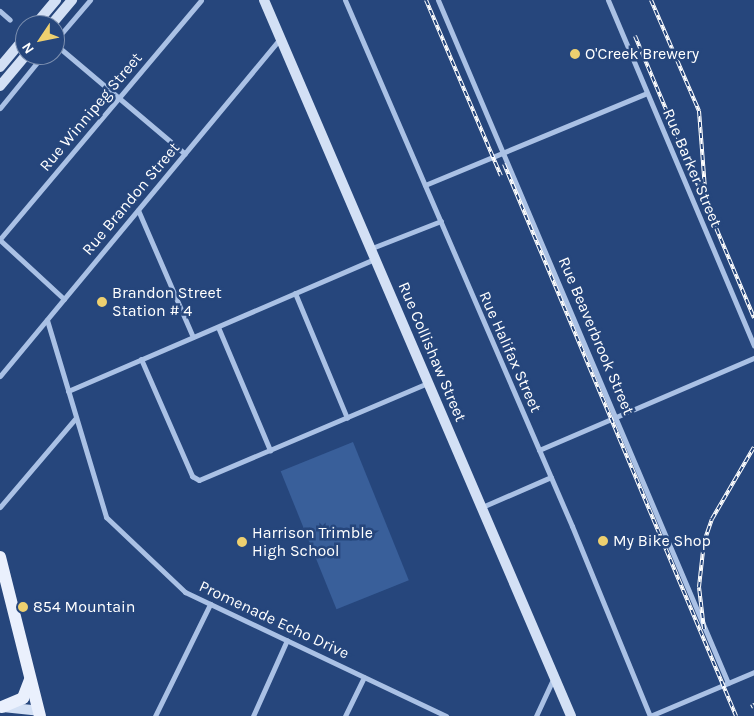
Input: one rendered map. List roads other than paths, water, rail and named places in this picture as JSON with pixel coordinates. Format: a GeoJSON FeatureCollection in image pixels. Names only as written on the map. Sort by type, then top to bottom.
{"type":"FeatureCollection","features":[{"type":"Feature","properties":{"kind":"main road"},"geometry":{"type":"LineString","coordinates":[[0,557],[30,678],[42,714]]}},
{"type":"Feature","properties":{"kind":"main road"},"geometry":{"type":"LineString","coordinates":[[1,708],[23,698],[29,690],[30,678]]}},
{"type":"Feature","properties":{"kind":"street"},"geometry":{"type":"LineString","coordinates":[[43,15],[56,0]]}},
{"type":"Feature","properties":{"kind":"street"},"geometry":{"type":"LineString","coordinates":[[59,15],[72,0]]}},
{"type":"Feature","properties":{"kind":"street"},"geometry":{"type":"LineString","coordinates":[[65,30],[90,0]]}},
{"type":"Feature","properties":{"kind":"street","name":"Rue Winnipeg Street"},"geometry":{"type":"LineString","coordinates":[[0,240],[201,0]]}},
{"type":"Feature","properties":{"kind":"street","name":"Rue Collishaw Street"},"geometry":{"type":"LineString","coordinates":[[264,0],[282,38],[571,716]]}},
{"type":"Feature","properties":{"kind":"street","name":"Rue Halifax Street"},"geometry":{"type":"LineString","coordinates":[[345,0],[551,478],[650,716]]}},
{"type":"Feature","properties":{"kind":"street","name":"Rue Beaverbrook Street"},"geometry":{"type":"LineString","coordinates":[[438,0],[617,415],[728,683]]}},
{"type":"Feature","properties":{"kind":"street","name":"Rue Barker Street"},"geometry":{"type":"LineString","coordinates":[[608,0],[754,345]]}},
{"type":"Feature","properties":{"kind":"street"},"geometry":{"type":"LineString","coordinates":[[0,11],[10,20]]}},
{"type":"Feature","properties":{"kind":"street","name":"Rue Brandon Street"},"geometry":{"type":"LineString","coordinates":[[0,376],[282,38]]}},
{"type":"Feature","properties":{"kind":"street"},"geometry":{"type":"LineString","coordinates":[[0,67],[15,49]]}},
{"type":"Feature","properties":{"kind":"street"},"geometry":{"type":"LineString","coordinates":[[65,51],[185,154]]}},
{"type":"Feature","properties":{"kind":"street"},"geometry":{"type":"LineString","coordinates":[[0,86],[18,65]]}},
{"type":"Feature","properties":{"kind":"street"},"geometry":{"type":"LineString","coordinates":[[0,108],[36,65]]}},
{"type":"Feature","properties":{"kind":"street"},"geometry":{"type":"LineString","coordinates":[[425,185],[647,93]]}},
{"type":"Feature","properties":{"kind":"street"},"geometry":{"type":"LineString","coordinates":[[138,210],[193,337]]}},
{"type":"Feature","properties":{"kind":"street"},"geometry":{"type":"LineString","coordinates":[[372,248],[440,220]]}},
{"type":"Feature","properties":{"kind":"street"},"geometry":{"type":"LineString","coordinates":[[0,240],[64,299]]}},
{"type":"Feature","properties":{"kind":"street"},"geometry":{"type":"LineString","coordinates":[[68,391],[376,258]]}},
{"type":"Feature","properties":{"kind":"street"},"geometry":{"type":"LineString","coordinates":[[295,294],[347,418]]}},
{"type":"Feature","properties":{"kind":"street","name":"Promenade Echo Drive"},"geometry":{"type":"LineString","coordinates":[[47,320],[75,419],[106,517],[186,592],[444,716]]}},
{"type":"Feature","properties":{"kind":"street"},"geometry":{"type":"LineString","coordinates":[[218,327],[270,450]]}},
{"type":"Feature","properties":{"kind":"street"},"geometry":{"type":"LineString","coordinates":[[539,450],[754,358]]}},
{"type":"Feature","properties":{"kind":"street"},"geometry":{"type":"LineString","coordinates":[[141,360],[192,476],[199,480],[428,382]]}},
{"type":"Feature","properties":{"kind":"street"},"geometry":{"type":"LineString","coordinates":[[0,508],[75,419]]}},
{"type":"Feature","properties":{"kind":"street"},"geometry":{"type":"LineString","coordinates":[[482,507],[551,478]]}},
{"type":"Feature","properties":{"kind":"street"},"geometry":{"type":"LineString","coordinates":[[155,716],[210,604]]}},
{"type":"Feature","properties":{"kind":"street"},"geometry":{"type":"LineString","coordinates":[[254,716],[287,640]]}},
{"type":"Feature","properties":{"kind":"street"},"geometry":{"type":"LineString","coordinates":[[650,716],[754,672]]}},
{"type":"Feature","properties":{"kind":"street"},"geometry":{"type":"LineString","coordinates":[[536,716],[554,676]]}},
{"type":"Feature","properties":{"kind":"street"},"geometry":{"type":"LineString","coordinates":[[345,716],[364,678]]}},
{"type":"Feature","properties":{"kind":"street"},"geometry":{"type":"LineString","coordinates":[[1,708],[42,714]]}},
{"type":"Feature","properties":{"kind":"railway"},"geometry":{"type":"LineString","coordinates":[[426,0],[501,176]]}},
{"type":"Feature","properties":{"kind":"railway"},"geometry":{"type":"LineString","coordinates":[[651,0],[699,111],[705,189]]}},
{"type":"Feature","properties":{"kind":"railway"},"geometry":{"type":"LineString","coordinates":[[635,36],[754,318]]}},
{"type":"Feature","properties":{"kind":"railway"},"geometry":{"type":"LineString","coordinates":[[504,164],[736,716]]}},
{"type":"Feature","properties":{"kind":"railway"},"geometry":{"type":"LineString","coordinates":[[704,629],[699,587],[704,542],[712,519],[754,447]]}},
{"type":"Feature","properties":{"kind":"railway"},"geometry":{"type":"LineString","coordinates":[[752,704],[754,708]]}},
{"type":"Feature","properties":{"kind":"place","name":"O'Creek Brewery"},"geometry":{"type":"Point","coordinates":[575,54]}},
{"type":"Feature","properties":{"kind":"place","name":"Brandon Street Station # 4"},"geometry":{"type":"Point","coordinates":[102,302]}},
{"type":"Feature","properties":{"kind":"place","name":"My Bike Shop"},"geometry":{"type":"Point","coordinates":[603,541]}},
{"type":"Feature","properties":{"kind":"place","name":"Harrison Trimble High School"},"geometry":{"type":"Point","coordinates":[242,542]}},
{"type":"Feature","properties":{"kind":"place","name":"854 Mountain"},"geometry":{"type":"Point","coordinates":[23,607]}}]}
